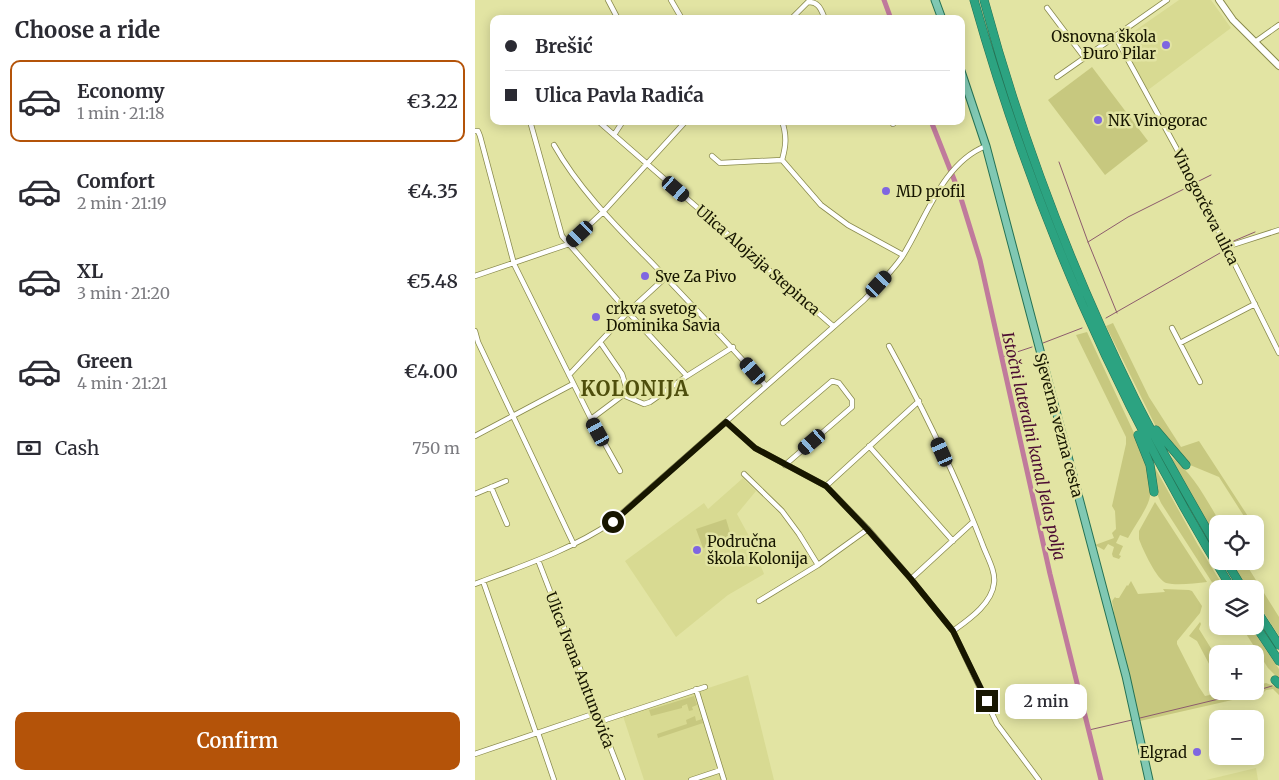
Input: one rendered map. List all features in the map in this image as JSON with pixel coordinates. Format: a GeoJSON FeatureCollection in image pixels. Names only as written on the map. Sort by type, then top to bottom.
{"type":"FeatureCollection","features":[{"type":"Feature","properties":{"kind":"highway"},"geometry":{"type":"LineString","coordinates":[[974,0],[989,54],[1029,176],[1082,307],[1121,390],[1180,502],[1227,580]]}},
{"type":"Feature","properties":{"kind":"highway"},"geometry":{"type":"LineString","coordinates":[[984,0],[1011,94],[1062,235],[1090,302],[1135,399],[1209,533]]}},
{"type":"Feature","properties":{"kind":"highway"},"geometry":{"type":"LineString","coordinates":[[1121,390],[1122,402],[1147,456],[1154,492]]}},
{"type":"Feature","properties":{"kind":"highway"},"geometry":{"type":"LineString","coordinates":[[1135,399],[1144,408],[1159,435],[1186,465]]}},
{"type":"Feature","properties":{"kind":"highway"},"geometry":{"type":"LineString","coordinates":[[1264,622],[1279,645]]}},
{"type":"Feature","properties":{"kind":"highway"},"geometry":{"type":"LineString","coordinates":[[1262,635],[1279,661]]}},
{"type":"Feature","properties":{"kind":"main road"},"geometry":{"type":"LineString","coordinates":[[935,0],[941,15]]}},
{"type":"Feature","properties":{"kind":"main road"},"geometry":{"type":"LineString","coordinates":[[1219,0],[1233,20],[1279,66]]}},
{"type":"Feature","properties":{"kind":"main road","name":"Sjeverna vezna cesta"},"geometry":{"type":"LineString","coordinates":[[965,83],[986,146],[1130,694],[1149,780]]}},
{"type":"Feature","properties":{"kind":"street"},"geometry":{"type":"LineString","coordinates":[[608,0],[616,15]]}},
{"type":"Feature","properties":{"kind":"street"},"geometry":{"type":"LineString","coordinates":[[671,0],[680,15]]}},
{"type":"Feature","properties":{"kind":"street"},"geometry":{"type":"LineString","coordinates":[[1057,77],[1167,0]]}},
{"type":"Feature","properties":{"kind":"street"},"geometry":{"type":"LineString","coordinates":[[795,15],[808,2],[815,2],[820,6],[823,15]]}},
{"type":"Feature","properties":{"kind":"street"},"geometry":{"type":"LineString","coordinates":[[1047,8],[1084,57]]}},
{"type":"Feature","properties":{"kind":"street"},"geometry":{"type":"LineString","coordinates":[[1255,42],[1279,25]]}},
{"type":"Feature","properties":{"kind":"street","name":"Vinogorčeva ulica"},"geometry":{"type":"LineString","coordinates":[[1115,36],[1185,164],[1279,353]]}},
{"type":"Feature","properties":{"kind":"street"},"geometry":{"type":"LineString","coordinates":[[530,125],[562,236],[687,376]]}},
{"type":"Feature","properties":{"kind":"street","name":"Ulica Alojzija Stepinca"},"geometry":{"type":"LineString","coordinates":[[603,125],[833,326]]}},
{"type":"Feature","properties":{"kind":"street"},"geometry":{"type":"LineString","coordinates":[[614,135],[620,125]]}},
{"type":"Feature","properties":{"kind":"street"},"geometry":{"type":"LineString","coordinates":[[475,276],[569,244],[603,212],[682,125]]}},
{"type":"Feature","properties":{"kind":"street"},"geometry":{"type":"LineString","coordinates":[[782,160],[786,146],[784,125]]}},
{"type":"Feature","properties":{"kind":"street"},"geometry":{"type":"LineString","coordinates":[[475,131],[478,131],[480,136],[514,264],[573,384],[620,471]]}},
{"type":"Feature","properties":{"kind":"street"},"geometry":{"type":"LineString","coordinates":[[554,145],[566,166],[603,212],[733,348],[766,386]]}},
{"type":"Feature","properties":{"kind":"street"},"geometry":{"type":"LineString","coordinates":[[475,584],[574,544],[613,522],[874,290],[893,270],[903,255],[945,180],[967,156],[986,146]]}},
{"type":"Feature","properties":{"kind":"street"},"geometry":{"type":"LineString","coordinates":[[712,156],[720,163],[782,160]]}},
{"type":"Feature","properties":{"kind":"street"},"geometry":{"type":"LineString","coordinates":[[782,160],[821,205],[848,225],[903,255]]}},
{"type":"Feature","properties":{"kind":"street"},"geometry":{"type":"LineString","coordinates":[[1226,247],[1279,230]]}},
{"type":"Feature","properties":{"kind":"street"},"geometry":{"type":"LineString","coordinates":[[569,375],[628,312],[666,278]]}},
{"type":"Feature","properties":{"kind":"street"},"geometry":{"type":"LineString","coordinates":[[1180,343],[1255,304]]}},
{"type":"Feature","properties":{"kind":"street"},"geometry":{"type":"LineString","coordinates":[[1171,328],[1200,382]]}},
{"type":"Feature","properties":{"kind":"street"},"geometry":{"type":"LineString","coordinates":[[475,330],[478,342],[574,544]]}},
{"type":"Feature","properties":{"kind":"street"},"geometry":{"type":"LineString","coordinates":[[591,419],[623,395],[626,386],[622,374],[600,342]]}},
{"type":"Feature","properties":{"kind":"street"},"geometry":{"type":"LineString","coordinates":[[889,346],[919,401],[973,522],[993,574],[994,584],[981,610],[953,631]]}},
{"type":"Feature","properties":{"kind":"street"},"geometry":{"type":"LineString","coordinates":[[623,395],[644,404],[650,402],[687,376],[733,348]]}},
{"type":"Feature","properties":{"kind":"street"},"geometry":{"type":"LineString","coordinates":[[783,423],[832,381],[839,383],[852,400],[851,407],[785,465]]}},
{"type":"Feature","properties":{"kind":"street"},"geometry":{"type":"LineString","coordinates":[[475,436],[573,384]]}},
{"type":"Feature","properties":{"kind":"street"},"geometry":{"type":"LineString","coordinates":[[826,486],[919,401]]}},
{"type":"Feature","properties":{"kind":"street"},"geometry":{"type":"LineString","coordinates":[[726,422],[755,448],[826,486],[911,579],[953,631],[997,724],[1039,780]]}},
{"type":"Feature","properties":{"kind":"street"},"geometry":{"type":"LineString","coordinates":[[869,446],[953,541]]}},
{"type":"Feature","properties":{"kind":"street"},"geometry":{"type":"LineString","coordinates":[[744,474],[782,512],[799,534],[818,565]]}},
{"type":"Feature","properties":{"kind":"street"},"geometry":{"type":"LineString","coordinates":[[475,494],[506,481]]}},
{"type":"Feature","properties":{"kind":"street"},"geometry":{"type":"LineString","coordinates":[[491,487],[507,524]]}},
{"type":"Feature","properties":{"kind":"street"},"geometry":{"type":"LineString","coordinates":[[911,579],[973,522]]}},
{"type":"Feature","properties":{"kind":"street"},"geometry":{"type":"LineString","coordinates":[[759,601],[818,565],[867,529]]}},
{"type":"Feature","properties":{"kind":"street","name":"Ulica Ivana Antunovića"},"geometry":{"type":"LineString","coordinates":[[538,560],[623,780]]}},
{"type":"Feature","properties":{"kind":"street"},"geometry":{"type":"LineString","coordinates":[[483,581],[554,780]]}},
{"type":"Feature","properties":{"kind":"street"},"geometry":{"type":"LineString","coordinates":[[599,722],[705,687]]}},
{"type":"Feature","properties":{"kind":"street"},"geometry":{"type":"LineString","coordinates":[[696,690],[724,780]]}},
{"type":"Feature","properties":{"kind":"street"},"geometry":{"type":"LineString","coordinates":[[475,754],[596,713]]}},
{"type":"Feature","properties":{"kind":"street"},"geometry":{"type":"LineString","coordinates":[[691,780],[721,770]]}},
{"type":"Feature","properties":{"kind":"shaded area","name":"Osnovna škola Đuro Pilar"},"geometry":{"type":"Polygon","coordinates":[[[1179,0],[1211,0],[1231,28],[1148,90],[1120,41],[1179,0]]]}},
{"type":"Feature","properties":{"kind":"shaded area","name":"NK Vinogorac"},"geometry":{"type":"Polygon","coordinates":[[[1092,67],[1148,141],[1105,175],[1048,100],[1092,67]]]}},
{"type":"Feature","properties":{"kind":"shaded area"},"geometry":{"type":"Polygon","coordinates":[[[1113,323],[1149,397],[1181,447],[1199,441],[1247,515],[1243,515],[1219,477],[1190,465],[1181,458],[1157,429],[1106,326],[1113,323]]]}},
{"type":"Feature","properties":{"kind":"shaded area"},"geometry":{"type":"Polygon","coordinates":[[[1087,332],[1141,448],[1151,490],[1144,512],[1128,538],[1120,535],[1116,543],[1123,546],[1119,559],[1113,557],[1114,547],[1108,544],[1104,550],[1095,545],[1114,538],[1112,533],[1116,529],[1115,511],[1112,506],[1126,437],[1076,335],[1087,332]]]}},
{"type":"Feature","properties":{"kind":"shaded area"},"geometry":{"type":"Polygon","coordinates":[[[1170,456],[1186,470],[1216,515],[1209,515],[1209,526],[1170,456]]]}},
{"type":"Feature","properties":{"kind":"shaded area"},"geometry":{"type":"Polygon","coordinates":[[[1153,464],[1209,563],[1209,570],[1213,570],[1219,580],[1211,580],[1157,494],[1153,464]]]}},
{"type":"Feature","properties":{"kind":"shaded area","name":"Područna škola Kolonija"},"geometry":{"type":"Polygon","coordinates":[[[743,478],[756,491],[737,514],[750,538],[764,574],[728,595],[676,637],[625,561],[704,503],[708,509],[743,478]]]}},
{"type":"Feature","properties":{"kind":"shaded area"},"geometry":{"type":"Polygon","coordinates":[[[1155,502],[1207,582],[1166,583],[1162,581],[1154,570],[1139,539],[1139,531],[1155,502]]]}},
{"type":"Feature","properties":{"kind":"shaded area"},"geometry":{"type":"Polygon","coordinates":[[[726,519],[732,539],[703,548],[696,529],[726,519]]]}},
{"type":"Feature","properties":{"kind":"shaded area"},"geometry":{"type":"Polygon","coordinates":[[[1236,570],[1250,570],[1256,580],[1242,580],[1236,570]]]}},
{"type":"Feature","properties":{"kind":"shaded area"},"geometry":{"type":"Polygon","coordinates":[[[1131,581],[1138,594],[1165,592],[1163,589],[1192,591],[1202,606],[1200,613],[1177,641],[1177,644],[1205,696],[1209,695],[1209,700],[1232,700],[1140,721],[1112,601],[1115,597],[1119,598],[1131,581]]]}},
{"type":"Feature","properties":{"kind":"shaded area"},"geometry":{"type":"Polygon","coordinates":[[[1264,593],[1279,617],[1279,636],[1264,613],[1264,593]]]}},
{"type":"Feature","properties":{"kind":"shaded area"},"geometry":{"type":"Polygon","coordinates":[[[1200,622],[1199,629],[1209,645],[1209,664],[1197,641],[1189,636],[1200,622]]]}},
{"type":"Feature","properties":{"kind":"shaded area"},"geometry":{"type":"Polygon","coordinates":[[[1247,635],[1256,635],[1263,645],[1253,645],[1247,635]]]}},
{"type":"Feature","properties":{"kind":"shaded area"},"geometry":{"type":"Polygon","coordinates":[[[1264,647],[1279,669],[1279,679],[1264,662],[1264,647]]]}},
{"type":"Feature","properties":{"kind":"shaded area"},"geometry":{"type":"Polygon","coordinates":[[[748,675],[774,780],[644,780],[623,716],[748,675]]]}},
{"type":"Feature","properties":{"kind":"shaded area"},"geometry":{"type":"Polygon","coordinates":[[[1266,683],[1279,688],[1279,695],[1273,689],[1264,692],[1264,684],[1266,683]]]}},
{"type":"Feature","properties":{"kind":"shaded area"},"geometry":{"type":"Polygon","coordinates":[[[694,696],[697,705],[692,707],[693,710],[689,711],[687,704],[682,706],[682,708],[651,716],[649,710],[694,696]]]}},
{"type":"Feature","properties":{"kind":"shaded area"},"geometry":{"type":"Polygon","coordinates":[[[695,716],[696,721],[702,719],[703,723],[658,738],[657,734],[687,724],[686,720],[695,716]]]}},
{"type":"Feature","properties":{"kind":"shaded area"},"geometry":{"type":"Polygon","coordinates":[[[1256,768],[1258,780],[1206,780],[1256,768]]]}},
{"type":"Feature","properties":{"kind":"waterway","name":"Istočni lateralni kanal Jelas polja"},"geometry":{"type":"LineString","coordinates":[[884,0],[890,15]]}},
{"type":"Feature","properties":{"kind":"waterway","name":"Istočni lateralni kanal Jelas polja"},"geometry":{"type":"LineString","coordinates":[[933,125],[959,192],[980,260],[1050,574],[1101,780]]}},
{"type":"Feature","properties":{"kind":"waterway"},"geometry":{"type":"LineString","coordinates":[[1059,162],[1088,242],[1117,313]]}},
{"type":"Feature","properties":{"kind":"waterway"},"geometry":{"type":"LineString","coordinates":[[1197,182],[1211,175]]}},
{"type":"Feature","properties":{"kind":"waterway"},"geometry":{"type":"LineString","coordinates":[[1088,242],[1128,217],[1192,185]]}},
{"type":"Feature","properties":{"kind":"waterway"},"geometry":{"type":"LineString","coordinates":[[1229,243],[1255,232]]}},
{"type":"Feature","properties":{"kind":"waterway"},"geometry":{"type":"LineString","coordinates":[[1106,318],[1220,253]]}},
{"type":"Feature","properties":{"kind":"waterway"},"geometry":{"type":"LineString","coordinates":[[1043,343],[1082,328]]}},
{"type":"Feature","properties":{"kind":"waterway"},"geometry":{"type":"LineString","coordinates":[[1002,357],[1032,347]]}},
{"type":"Feature","properties":{"kind":"waterway"},"geometry":{"type":"LineString","coordinates":[[1264,688],[1272,686]]}},
{"type":"Feature","properties":{"kind":"waterway"},"geometry":{"type":"LineString","coordinates":[[1140,718],[1215,700]]}},
{"type":"Feature","properties":{"kind":"waterway"},"geometry":{"type":"LineString","coordinates":[[1089,730],[1132,720]]}},
{"type":"Feature","properties":{"kind":"place","name":"Osnovna škola Đuro Pilar"},"geometry":{"type":"Point","coordinates":[1166,45]}},
{"type":"Feature","properties":{"kind":"place","name":"NK Vinogorac"},"geometry":{"type":"Point","coordinates":[1098,120]}},
{"type":"Feature","properties":{"kind":"place","name":"MD profil"},"geometry":{"type":"Point","coordinates":[886,191]}},
{"type":"Feature","properties":{"kind":"place","name":"Sve Za Pivo"},"geometry":{"type":"Point","coordinates":[645,276]}},
{"type":"Feature","properties":{"kind":"place","name":"crkva svetog Dominika Savia"},"geometry":{"type":"Point","coordinates":[596,317]}},
{"type":"Feature","properties":{"kind":"place","name":"Područna škola Kolonija"},"geometry":{"type":"Point","coordinates":[697,550]}},
{"type":"Feature","properties":{"kind":"place","name":"Elgrad"},"geometry":{"type":"Point","coordinates":[1197,752]}},
{"type":"Feature","properties":{"kind":"district","name":"KOLONIJA"},"geometry":{"type":"Point","coordinates":[635,388]}},
{"type":"Feature","properties":{"kind":"route"},"geometry":{"type":"LineString","coordinates":[[613,522],[726,422],[755,448],[826,486],[867,529],[953,631],[987,701]]}}]}
